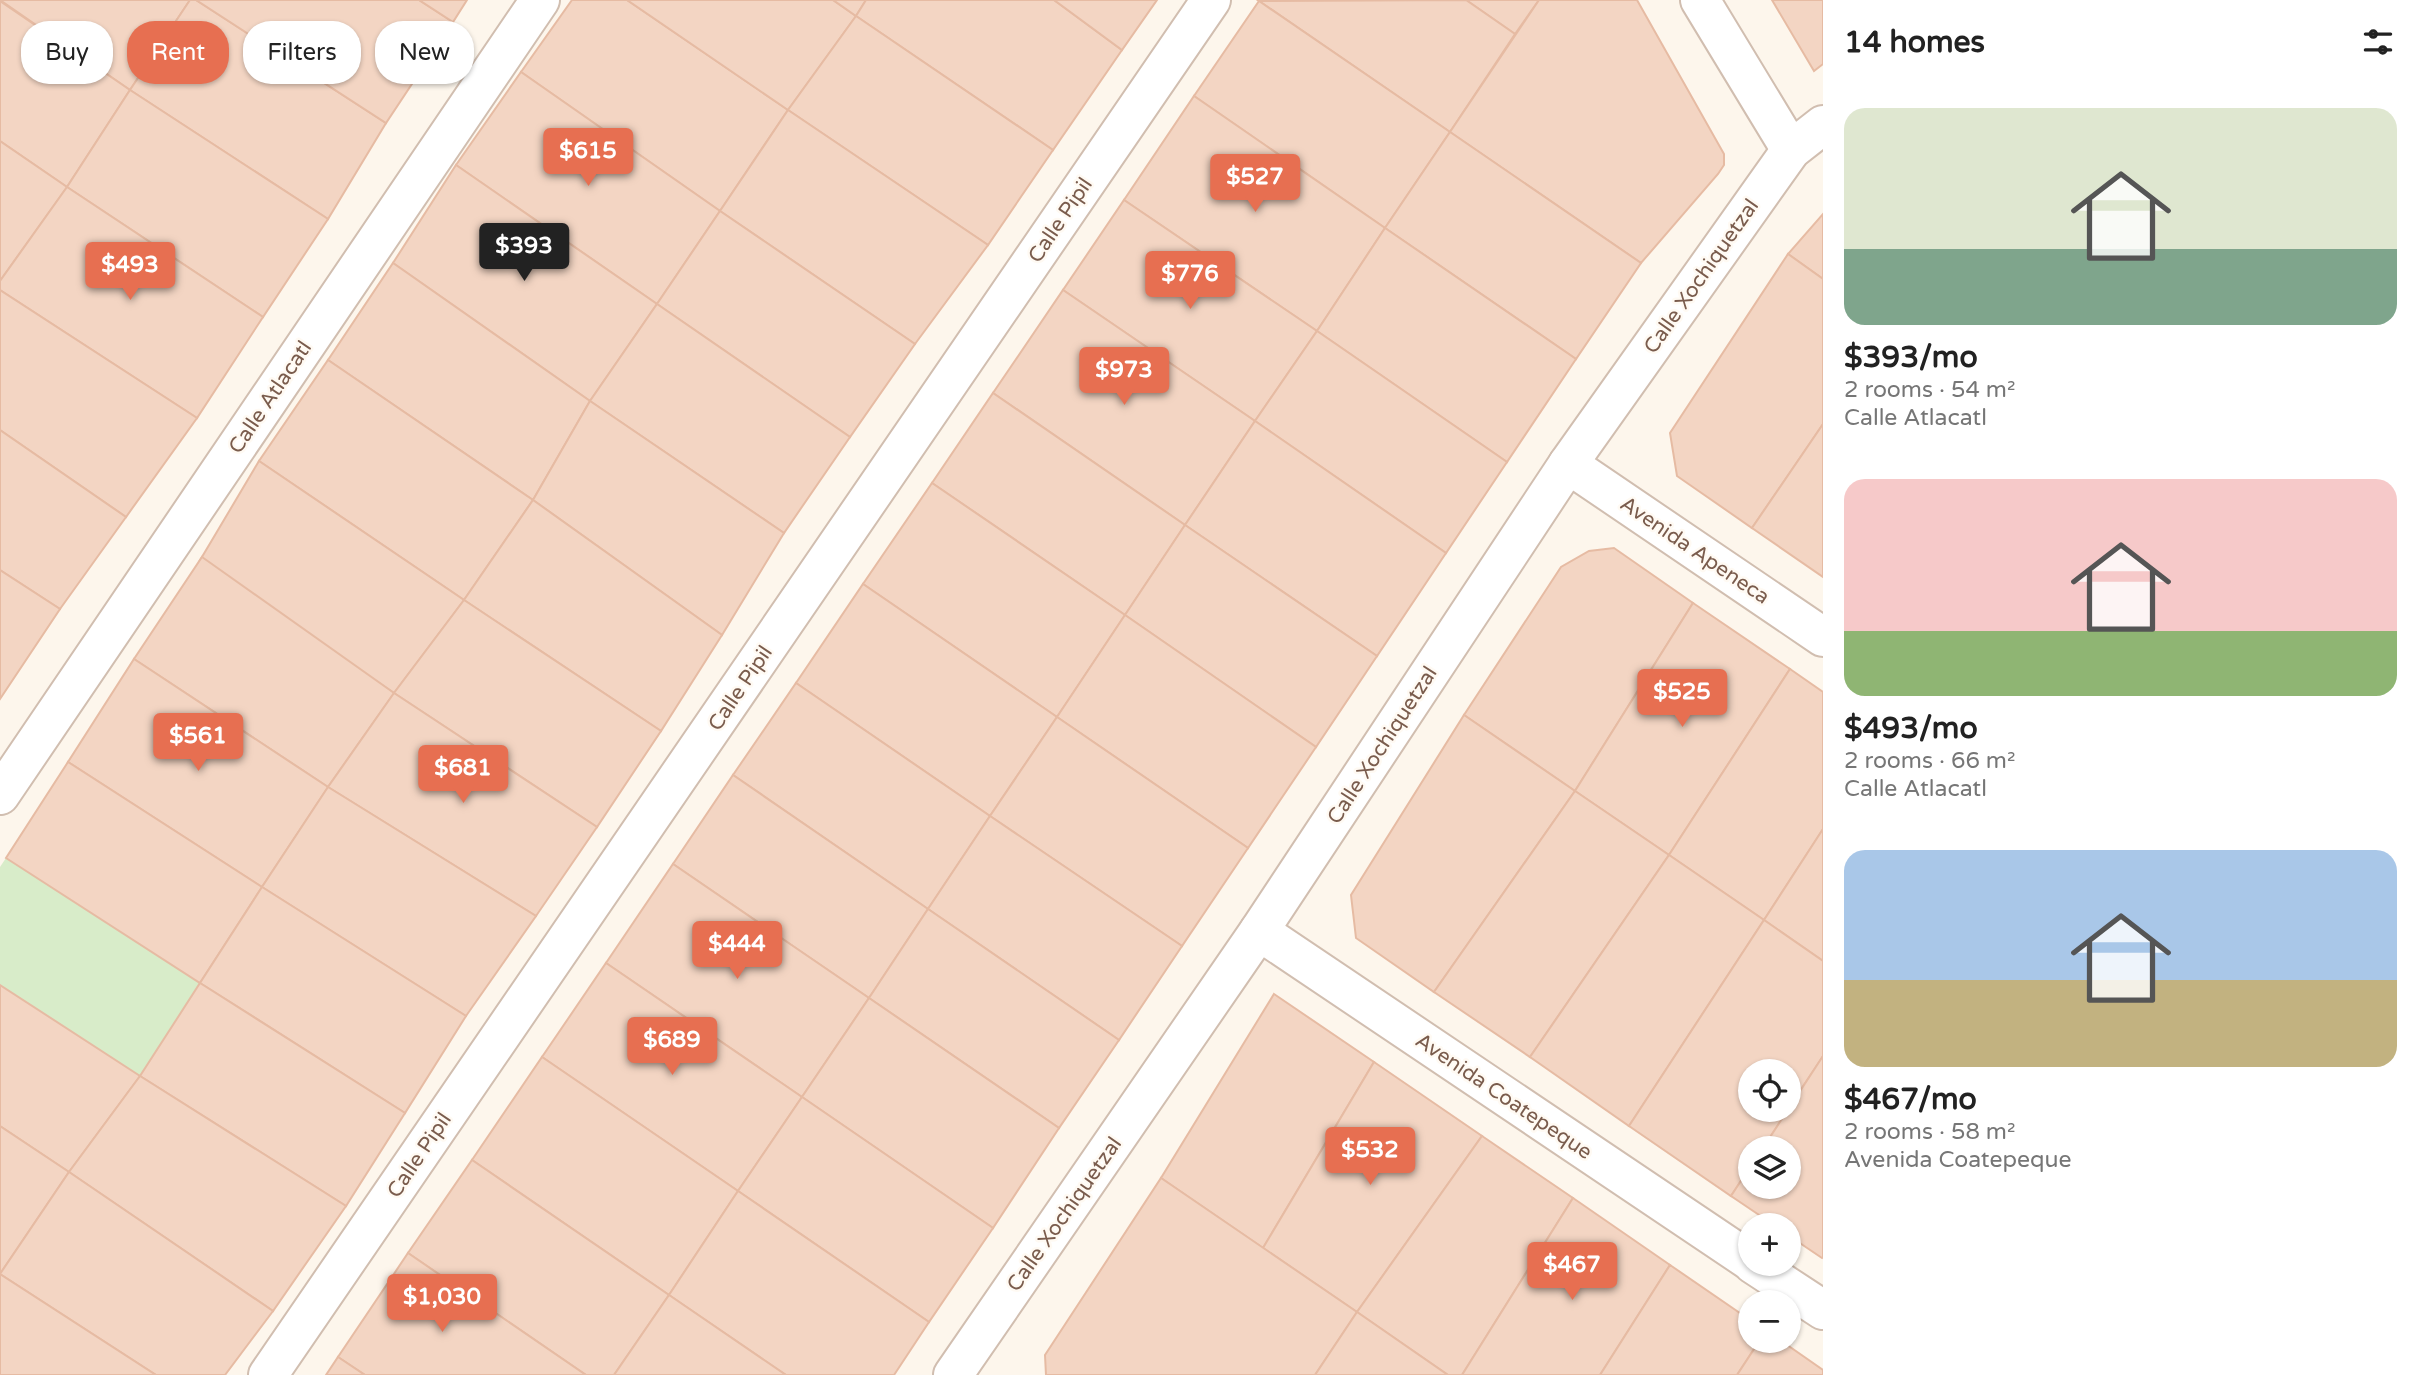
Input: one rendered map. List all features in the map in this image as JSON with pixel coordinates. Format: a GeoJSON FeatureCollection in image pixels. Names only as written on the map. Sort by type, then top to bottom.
{"type":"FeatureCollection","features":[{"type":"Feature","properties":{"kind":"street","name":"Calle Atlacatl"},"geometry":{"type":"LineString","coordinates":[[0,794],[540,0]]}},
{"type":"Feature","properties":{"kind":"street","name":"Calle Pipil"},"geometry":{"type":"LineString","coordinates":[[268,1375],[1211,0]]}},
{"type":"Feature","properties":{"kind":"street"},"geometry":{"type":"LineString","coordinates":[[1700,0],[1791,150]]}},
{"type":"Feature","properties":{"kind":"street","name":"Calle Xochiquetzal"},"geometry":{"type":"LineString","coordinates":[[953,1375],[1259,930],[1568,464],[1791,150],[1823,125]]}},
{"type":"Feature","properties":{"kind":"street","name":"Avenida Apeneca"},"geometry":{"type":"LineString","coordinates":[[1568,464],[1823,637]]}},
{"type":"Feature","properties":{"kind":"street","name":"Avenida Coatepeque"},"geometry":{"type":"LineString","coordinates":[[1259,930],[1738,1253]]}},
{"type":"Feature","properties":{"kind":"street","name":"Avenida Coatepeque"},"geometry":{"type":"LineString","coordinates":[[1773,1276],[1823,1310]]}},
{"type":"Feature","properties":{"kind":"green space"},"geometry":{"type":"Polygon","coordinates":[[[6,858],[200,983],[140,1076],[0,985],[0,867],[6,858]]]}},
{"type":"Feature","properties":{"kind":"building"},"geometry":{"type":"Polygon","coordinates":[[[0,0],[190,0],[176,21],[127,21],[127,84],[134,84],[130,90],[113,78],[113,21],[30,21],[0,0]]]}},
{"type":"Feature","properties":{"kind":"building"},"geometry":{"type":"Polygon","coordinates":[[[190,0],[196,0],[228,21],[176,21],[190,0]]]}},
{"type":"Feature","properties":{"kind":"building"},"geometry":{"type":"Polygon","coordinates":[[[196,0],[419,0],[451,21],[375,21],[375,84],[412,84],[386,123],[326,84],[361,84],[361,21],[243,21],[243,30],[196,0]]]}},
{"type":"Feature","properties":{"kind":"building"},"geometry":{"type":"Polygon","coordinates":[[[419,0],[467,0],[451,21],[419,0]]]}},
{"type":"Feature","properties":{"kind":"building"},"geometry":{"type":"Polygon","coordinates":[[[572,0],[627,0],[788,110],[720,211],[521,72],[572,0]]]}},
{"type":"Feature","properties":{"kind":"building"},"geometry":{"type":"Polygon","coordinates":[[[627,0],[833,0],[856,16],[788,110],[627,0]]]}},
{"type":"Feature","properties":{"kind":"building"},"geometry":{"type":"Polygon","coordinates":[[[833,0],[866,0],[856,16],[833,0]]]}},
{"type":"Feature","properties":{"kind":"building"},"geometry":{"type":"Polygon","coordinates":[[[866,0],[1054,0],[1122,50],[1053,150],[856,16],[866,0]]]}},
{"type":"Feature","properties":{"kind":"building"},"geometry":{"type":"Polygon","coordinates":[[[1054,0],[1157,0],[1122,50],[1054,0]]]}},
{"type":"Feature","properties":{"kind":"building"},"geometry":{"type":"Polygon","coordinates":[[[1466,0],[1539,0],[1515,34],[1466,0]]]}},
{"type":"Feature","properties":{"kind":"building"},"geometry":{"type":"Polygon","coordinates":[[[1466,0],[1515,34],[1450,132],[1259,1],[1466,0]]]}},
{"type":"Feature","properties":{"kind":"building"},"geometry":{"type":"Polygon","coordinates":[[[1539,0],[1637,0],[1724,154],[1724,165],[1718,174],[1641,263],[1450,132],[1539,0]]]}},
{"type":"Feature","properties":{"kind":"building"},"geometry":{"type":"Polygon","coordinates":[[[1772,0],[1823,0],[1823,64],[1814,71],[1772,0]]]}},
{"type":"Feature","properties":{"kind":"building"},"geometry":{"type":"Polygon","coordinates":[[[0,1],[29,21],[21,21],[21,84],[113,84],[113,78],[130,90],[67,187],[0,141],[0,1]]]}},
{"type":"Feature","properties":{"kind":"building"},"geometry":{"type":"Polygon","coordinates":[[[1259,1],[1450,132],[1385,228],[1194,96],[1259,1]]]}},
{"type":"Feature","properties":{"kind":"building"},"geometry":{"type":"Polygon","coordinates":[[[856,16],[1053,150],[988,245],[788,110],[856,16]]]}},
{"type":"Feature","properties":{"kind":"building"},"geometry":{"type":"Polygon","coordinates":[[[229,21],[243,30],[243,84],[326,84],[386,123],[328,219],[130,90],[134,84],[229,84],[229,21]]]}},
{"type":"Feature","properties":{"kind":"building"},"geometry":{"type":"Polygon","coordinates":[[[521,72],[720,211],[657,304],[456,165],[521,72]]]}},
{"type":"Feature","properties":{"kind":"building"},"geometry":{"type":"Polygon","coordinates":[[[130,90],[328,219],[263,317],[67,187],[130,90]]]}},
{"type":"Feature","properties":{"kind":"building"},"geometry":{"type":"Polygon","coordinates":[[[1194,96],[1385,228],[1317,331],[1124,200],[1194,96]]]}},
{"type":"Feature","properties":{"kind":"building"},"geometry":{"type":"Polygon","coordinates":[[[788,110],[988,245],[915,344],[720,211],[788,110]]]}},
{"type":"Feature","properties":{"kind":"building"},"geometry":{"type":"Polygon","coordinates":[[[1450,132],[1641,263],[1576,359],[1385,228],[1450,132]]]}},
{"type":"Feature","properties":{"kind":"building"},"geometry":{"type":"Polygon","coordinates":[[[0,141],[67,187],[0,281],[0,141]]]}},
{"type":"Feature","properties":{"kind":"building"},"geometry":{"type":"Polygon","coordinates":[[[456,165],[657,304],[590,401],[393,263],[456,165]]]}},
{"type":"Feature","properties":{"kind":"building"},"geometry":{"type":"Polygon","coordinates":[[[67,187],[263,317],[197,418],[0,290],[0,281],[67,187]]]}},
{"type":"Feature","properties":{"kind":"building"},"geometry":{"type":"Polygon","coordinates":[[[1124,200],[1317,331],[1255,421],[1063,290],[1124,200]]]}},
{"type":"Feature","properties":{"kind":"building"},"geometry":{"type":"Polygon","coordinates":[[[720,211],[915,344],[850,437],[657,304],[720,211]]]}},
{"type":"Feature","properties":{"kind":"building"},"geometry":{"type":"Polygon","coordinates":[[[1823,214],[1823,279],[1788,254],[1823,214]]]}},
{"type":"Feature","properties":{"kind":"building"},"geometry":{"type":"Polygon","coordinates":[[[1385,228],[1576,359],[1507,462],[1317,331],[1385,228]]]}},
{"type":"Feature","properties":{"kind":"building"},"geometry":{"type":"Polygon","coordinates":[[[1788,254],[1823,279],[1823,424],[1752,528],[1677,476],[1670,433],[1788,254]]]}},
{"type":"Feature","properties":{"kind":"building"},"geometry":{"type":"Polygon","coordinates":[[[393,263],[590,401],[533,500],[328,360],[393,263]]]}},
{"type":"Feature","properties":{"kind":"building"},"geometry":{"type":"Polygon","coordinates":[[[0,290],[197,418],[126,517],[0,430],[0,290]]]}},
{"type":"Feature","properties":{"kind":"building"},"geometry":{"type":"Polygon","coordinates":[[[1063,290],[1255,421],[1185,525],[993,393],[1063,290]]]}},
{"type":"Feature","properties":{"kind":"building"},"geometry":{"type":"Polygon","coordinates":[[[657,304],[850,437],[784,533],[590,401],[657,304]]]}},
{"type":"Feature","properties":{"kind":"building"},"geometry":{"type":"Polygon","coordinates":[[[1317,331],[1507,462],[1446,553],[1255,421],[1317,331]]]}},
{"type":"Feature","properties":{"kind":"building"},"geometry":{"type":"Polygon","coordinates":[[[328,360],[533,500],[464,600],[259,461],[328,360]]]}},
{"type":"Feature","properties":{"kind":"building"},"geometry":{"type":"Polygon","coordinates":[[[993,393],[1185,525],[1125,615],[932,483],[993,393]]]}},
{"type":"Feature","properties":{"kind":"building"},"geometry":{"type":"Polygon","coordinates":[[[590,401],[784,533],[722,635],[533,500],[590,401]]]}},
{"type":"Feature","properties":{"kind":"building"},"geometry":{"type":"Polygon","coordinates":[[[1255,421],[1446,553],[1377,656],[1185,525],[1255,421]]]}},
{"type":"Feature","properties":{"kind":"building"},"geometry":{"type":"Polygon","coordinates":[[[1823,424],[1823,577],[1752,528],[1823,424]]]}},
{"type":"Feature","properties":{"kind":"building"},"geometry":{"type":"Polygon","coordinates":[[[0,430],[126,517],[60,609],[0,570],[0,430]]]}},
{"type":"Feature","properties":{"kind":"building"},"geometry":{"type":"Polygon","coordinates":[[[259,461],[464,600],[394,693],[199,562],[259,461]]]}},
{"type":"Feature","properties":{"kind":"building"},"geometry":{"type":"Polygon","coordinates":[[[932,483],[1125,615],[1057,717],[863,584],[932,483]]]}},
{"type":"Feature","properties":{"kind":"building"},"geometry":{"type":"Polygon","coordinates":[[[533,500],[722,635],[661,731],[464,600],[533,500]]]}},
{"type":"Feature","properties":{"kind":"building"},"geometry":{"type":"Polygon","coordinates":[[[1185,525],[1377,656],[1316,747],[1125,615],[1185,525]]]}},
{"type":"Feature","properties":{"kind":"building"},"geometry":{"type":"Polygon","coordinates":[[[1614,548],[1693,603],[1575,791],[1464,715],[1561,567],[1589,551],[1614,548]]]}},
{"type":"Feature","properties":{"kind":"building"},"geometry":{"type":"Polygon","coordinates":[[[202,557],[394,693],[328,787],[134,659],[202,557]]]}},
{"type":"Feature","properties":{"kind":"building"},"geometry":{"type":"Polygon","coordinates":[[[0,570],[60,609],[0,699],[0,570]]]}},
{"type":"Feature","properties":{"kind":"building"},"geometry":{"type":"Polygon","coordinates":[[[863,584],[1057,717],[990,816],[796,683],[863,584]]]}},
{"type":"Feature","properties":{"kind":"building"},"geometry":{"type":"Polygon","coordinates":[[[464,600],[661,731],[597,827],[394,693],[464,600]]]}},
{"type":"Feature","properties":{"kind":"building"},"geometry":{"type":"Polygon","coordinates":[[[1693,603],[1790,669],[1669,855],[1575,791],[1693,603]]]}},
{"type":"Feature","properties":{"kind":"building"},"geometry":{"type":"Polygon","coordinates":[[[1125,615],[1316,747],[1248,848],[1057,717],[1125,615]]]}},
{"type":"Feature","properties":{"kind":"building"},"geometry":{"type":"Polygon","coordinates":[[[134,659],[328,787],[262,887],[68,762],[134,659]]]}},
{"type":"Feature","properties":{"kind":"building"},"geometry":{"type":"Polygon","coordinates":[[[1790,669],[1823,692],[1823,829],[1764,920],[1669,855],[1790,669]]]}},
{"type":"Feature","properties":{"kind":"building"},"geometry":{"type":"Polygon","coordinates":[[[796,683],[990,816],[928,909],[733,775],[796,683]]]}},
{"type":"Feature","properties":{"kind":"building"},"geometry":{"type":"Polygon","coordinates":[[[394,693],[597,827],[536,916],[328,787],[394,693]]]}},
{"type":"Feature","properties":{"kind":"building"},"geometry":{"type":"Polygon","coordinates":[[[1464,715],[1575,791],[1434,992],[1356,938],[1351,895],[1464,715]]]}},
{"type":"Feature","properties":{"kind":"building"},"geometry":{"type":"Polygon","coordinates":[[[1057,717],[1248,848],[1182,946],[990,816],[1057,717]]]}},
{"type":"Feature","properties":{"kind":"building"},"geometry":{"type":"Polygon","coordinates":[[[68,762],[262,887],[200,983],[6,858],[68,762]]]}},
{"type":"Feature","properties":{"kind":"building"},"geometry":{"type":"Polygon","coordinates":[[[733,775],[928,909],[869,998],[673,864],[733,775]]]}},
{"type":"Feature","properties":{"kind":"building"},"geometry":{"type":"Polygon","coordinates":[[[328,787],[536,916],[466,1016],[262,887],[328,787]]]}},
{"type":"Feature","properties":{"kind":"building"},"geometry":{"type":"Polygon","coordinates":[[[1575,791],[1669,855],[1530,1057],[1434,992],[1575,791]]]}},
{"type":"Feature","properties":{"kind":"building"},"geometry":{"type":"Polygon","coordinates":[[[990,816],[1182,946],[1119,1040],[928,909],[990,816]]]}},
{"type":"Feature","properties":{"kind":"building"},"geometry":{"type":"Polygon","coordinates":[[[1823,829],[1823,961],[1764,920],[1823,829]]]}},
{"type":"Feature","properties":{"kind":"building"},"geometry":{"type":"Polygon","coordinates":[[[1669,855],[1764,920],[1629,1126],[1530,1057],[1669,855]]]}},
{"type":"Feature","properties":{"kind":"building"},"geometry":{"type":"Polygon","coordinates":[[[673,864],[869,998],[802,1097],[606,963],[673,864]]]}},
{"type":"Feature","properties":{"kind":"building"},"geometry":{"type":"Polygon","coordinates":[[[262,887],[466,1016],[405,1113],[200,983],[262,887]]]}},
{"type":"Feature","properties":{"kind":"building"},"geometry":{"type":"Polygon","coordinates":[[[928,909],[1119,1040],[1059,1128],[869,998],[928,909]]]}},
{"type":"Feature","properties":{"kind":"building"},"geometry":{"type":"Polygon","coordinates":[[[1764,920],[1823,961],[1823,1056],[1801,1089],[1801,1059],[1738,1059],[1738,1122],[1780,1122],[1771,1136],[1738,1136],[1738,1185],[1731,1196],[1629,1126],[1764,920]]]}},
{"type":"Feature","properties":{"kind":"building"},"geometry":{"type":"Polygon","coordinates":[[[606,963],[802,1097],[738,1191],[542,1057],[606,963]]]}},
{"type":"Feature","properties":{"kind":"building"},"geometry":{"type":"Polygon","coordinates":[[[200,983],[405,1113],[346,1206],[140,1076],[200,983]]]}},
{"type":"Feature","properties":{"kind":"building"},"geometry":{"type":"Polygon","coordinates":[[[0,985],[140,1076],[69,1172],[0,1126],[0,985]]]}},
{"type":"Feature","properties":{"kind":"building"},"geometry":{"type":"Polygon","coordinates":[[[1274,994],[1374,1062],[1263,1248],[1161,1178],[1274,994]]]}},
{"type":"Feature","properties":{"kind":"building"},"geometry":{"type":"Polygon","coordinates":[[[869,998],[1059,1128],[993,1228],[802,1097],[869,998]]]}},
{"type":"Feature","properties":{"kind":"building"},"geometry":{"type":"Polygon","coordinates":[[[1823,1056],[1822,1258],[1801,1244],[1801,1213],[1756,1213],[1731,1196],[1738,1185],[1738,1199],[1801,1199],[1801,1136],[1771,1136],[1780,1122],[1801,1122],[1801,1090],[1823,1056]]]}},
{"type":"Feature","properties":{"kind":"building"},"geometry":{"type":"Polygon","coordinates":[[[542,1057],[738,1191],[669,1295],[472,1160],[542,1057]]]}},
{"type":"Feature","properties":{"kind":"building"},"geometry":{"type":"Polygon","coordinates":[[[1374,1062],[1482,1136],[1357,1312],[1263,1248],[1374,1062]]]}},
{"type":"Feature","properties":{"kind":"building"},"geometry":{"type":"Polygon","coordinates":[[[140,1076],[346,1206],[273,1311],[69,1172],[140,1076]]]}},
{"type":"Feature","properties":{"kind":"building"},"geometry":{"type":"Polygon","coordinates":[[[802,1097],[993,1228],[929,1322],[738,1191],[802,1097]]]}},
{"type":"Feature","properties":{"kind":"building"},"geometry":{"type":"Polygon","coordinates":[[[0,1126],[69,1172],[0,1274],[0,1126]]]}},
{"type":"Feature","properties":{"kind":"building"},"geometry":{"type":"Polygon","coordinates":[[[1482,1136],[1573,1198],[1462,1375],[1448,1375],[1357,1312],[1482,1136]]]}},
{"type":"Feature","properties":{"kind":"building"},"geometry":{"type":"Polygon","coordinates":[[[472,1160],[669,1295],[614,1375],[586,1375],[408,1253],[472,1160]]]}},
{"type":"Feature","properties":{"kind":"building"},"geometry":{"type":"Polygon","coordinates":[[[69,1172],[273,1311],[225,1375],[156,1375],[0,1274],[69,1172]]]}},
{"type":"Feature","properties":{"kind":"building"},"geometry":{"type":"Polygon","coordinates":[[[1161,1178],[1357,1312],[1315,1375],[1046,1375],[1045,1355],[1161,1178]]]}},
{"type":"Feature","properties":{"kind":"building"},"geometry":{"type":"Polygon","coordinates":[[[738,1191],[929,1322],[894,1375],[786,1375],[669,1295],[738,1191]]]}},
{"type":"Feature","properties":{"kind":"building"},"geometry":{"type":"Polygon","coordinates":[[[1573,1198],[1670,1265],[1600,1375],[1462,1375],[1573,1198]]]}},
{"type":"Feature","properties":{"kind":"building"},"geometry":{"type":"Polygon","coordinates":[[[408,1253],[586,1375],[365,1375],[338,1357],[408,1253]]]}},
{"type":"Feature","properties":{"kind":"building"},"geometry":{"type":"Polygon","coordinates":[[[1670,1265],[1738,1312],[1738,1353],[1751,1353],[1737,1375],[1600,1375],[1670,1265]]]}},
{"type":"Feature","properties":{"kind":"building"},"geometry":{"type":"Polygon","coordinates":[[[0,1274],[156,1375],[0,1375],[0,1274]]]}},
{"type":"Feature","properties":{"kind":"building"},"geometry":{"type":"Polygon","coordinates":[[[669,1295],[786,1375],[614,1375],[669,1295]]]}},
{"type":"Feature","properties":{"kind":"building"},"geometry":{"type":"Polygon","coordinates":[[[1357,1312],[1448,1375],[1315,1375],[1357,1312]]]}},
{"type":"Feature","properties":{"kind":"building"},"geometry":{"type":"Polygon","coordinates":[[[1751,1353],[1799,1353],[1823,1370],[1823,1375],[1737,1375],[1751,1353]]]}},
{"type":"Feature","properties":{"kind":"building"},"geometry":{"type":"Polygon","coordinates":[[[338,1357],[365,1375],[326,1375],[338,1357]]]}}]}
